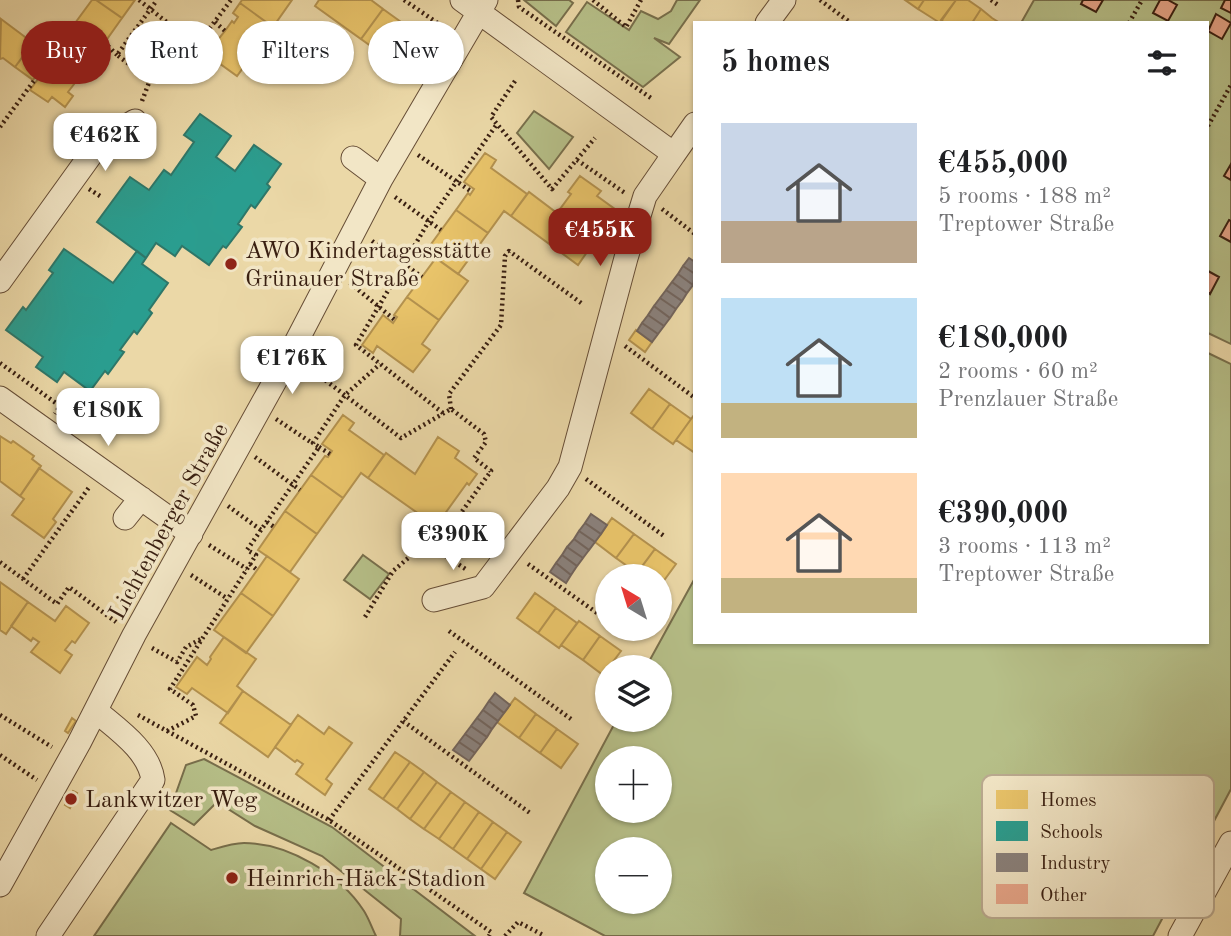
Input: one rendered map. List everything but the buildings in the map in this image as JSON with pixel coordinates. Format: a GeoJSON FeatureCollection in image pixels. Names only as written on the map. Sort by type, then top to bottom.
{"type":"FeatureCollection","features":[{"type":"Feature","properties":{"kind":"street"},"geometry":{"type":"LineString","coordinates":[[768,21],[783,0]]}},
{"type":"Feature","properties":{"kind":"street"},"geometry":{"type":"LineString","coordinates":[[473,3],[674,154]]}},
{"type":"Feature","properties":{"kind":"street","name":"Lichtenberger Straße"},"geometry":{"type":"LineString","coordinates":[[1,881],[100,703],[143,641],[199,539],[290,354],[388,188],[473,3]]}},
{"type":"Feature","properties":{"kind":"street"},"geometry":{"type":"LineString","coordinates":[[0,281],[100,142],[135,121]]}},
{"type":"Feature","properties":{"kind":"street"},"geometry":{"type":"LineString","coordinates":[[433,600],[483,587],[558,488],[570,467],[644,200],[693,127]]}},
{"type":"Feature","properties":{"kind":"street"},"geometry":{"type":"LineString","coordinates":[[353,158],[388,188]]}},
{"type":"Feature","properties":{"kind":"street"},"geometry":{"type":"LineString","coordinates":[[0,398],[199,539]]}},
{"type":"Feature","properties":{"kind":"street"},"geometry":{"type":"LineString","coordinates":[[125,518],[141,498]]}},
{"type":"Feature","properties":{"kind":"street"},"geometry":{"type":"LineString","coordinates":[[48,936],[153,780],[151,768],[100,703]]}},
{"type":"Feature","properties":{"kind":"street"},"geometry":{"type":"LineString","coordinates":[[1214,874],[1231,843]]}},
{"type":"Feature","properties":{"kind":"street"},"geometry":{"type":"LineString","coordinates":[[1180,936],[1190,918]]}},
{"type":"Feature","properties":{"kind":"path"},"geometry":{"type":"LineString","coordinates":[[139,0],[165,21]]}},
{"type":"Feature","properties":{"kind":"path"},"geometry":{"type":"LineString","coordinates":[[117,55],[158,0]]}},
{"type":"Feature","properties":{"kind":"path"},"geometry":{"type":"LineString","coordinates":[[216,21],[230,0]]}},
{"type":"Feature","properties":{"kind":"path"},"geometry":{"type":"LineString","coordinates":[[404,0],[439,24],[439,39],[473,3]]}},
{"type":"Feature","properties":{"kind":"path"},"geometry":{"type":"LineString","coordinates":[[518,0],[519,7],[652,98]]}},
{"type":"Feature","properties":{"kind":"path"},"geometry":{"type":"LineString","coordinates":[[593,0],[626,27],[641,0]]}},
{"type":"Feature","properties":{"kind":"path"},"geometry":{"type":"LineString","coordinates":[[820,0],[848,21]]}},
{"type":"Feature","properties":{"kind":"path"},"geometry":{"type":"LineString","coordinates":[[991,0],[998,5]]}},
{"type":"Feature","properties":{"kind":"path"},"geometry":{"type":"LineString","coordinates":[[1130,21],[1142,0]]}},
{"type":"Feature","properties":{"kind":"path"},"geometry":{"type":"LineString","coordinates":[[111,49],[125,61]]}},
{"type":"Feature","properties":{"kind":"path"},"geometry":{"type":"LineString","coordinates":[[515,81],[491,117],[552,189],[595,138]]}},
{"type":"Feature","properties":{"kind":"path"},"geometry":{"type":"LineString","coordinates":[[0,127],[32,84]]}},
{"type":"Feature","properties":{"kind":"path"},"geometry":{"type":"LineString","coordinates":[[135,121],[149,84]]}},
{"type":"Feature","properties":{"kind":"path"},"geometry":{"type":"LineString","coordinates":[[1209,124],[1231,85]]}},
{"type":"Feature","properties":{"kind":"path"},"geometry":{"type":"LineString","coordinates":[[443,413],[356,345],[429,221],[497,124]]}},
{"type":"Feature","properties":{"kind":"path"},"geometry":{"type":"LineString","coordinates":[[417,155],[472,192]]}},
{"type":"Feature","properties":{"kind":"path"},"geometry":{"type":"LineString","coordinates":[[577,160],[693,233]]}},
{"type":"Feature","properties":{"kind":"path"},"geometry":{"type":"LineString","coordinates":[[388,188],[441,230]]}},
{"type":"Feature","properties":{"kind":"path"},"geometry":{"type":"LineString","coordinates":[[372,241],[422,277]]}},
{"type":"Feature","properties":{"kind":"path"},"geometry":{"type":"LineString","coordinates":[[435,549],[491,471],[474,458],[486,442],[484,434],[451,409],[449,394],[501,325],[505,256],[509,251],[584,305]]}},
{"type":"Feature","properties":{"kind":"path"},"geometry":{"type":"LineString","coordinates":[[357,289],[395,320]]}},
{"type":"Feature","properties":{"kind":"path"},"geometry":{"type":"LineString","coordinates":[[606,331],[693,396]]}},
{"type":"Feature","properties":{"kind":"path"},"geometry":{"type":"LineString","coordinates":[[290,354],[401,438],[451,409]]}},
{"type":"Feature","properties":{"kind":"path"},"geometry":{"type":"LineString","coordinates":[[0,363],[60,406],[50,420]]}},
{"type":"Feature","properties":{"kind":"path"},"geometry":{"type":"LineString","coordinates":[[313,443],[345,395],[380,363]]}},
{"type":"Feature","properties":{"kind":"path"},"geometry":{"type":"LineString","coordinates":[[285,425],[330,454]]}},
{"type":"Feature","properties":{"kind":"path"},"geometry":{"type":"LineString","coordinates":[[167,731],[196,716],[193,705],[170,689],[256,555],[247,550],[319,447]]}},
{"type":"Feature","properties":{"kind":"path"},"geometry":{"type":"LineString","coordinates":[[254,457],[300,490]]}},
{"type":"Feature","properties":{"kind":"path"},"geometry":{"type":"LineString","coordinates":[[570,467],[664,536]]}},
{"type":"Feature","properties":{"kind":"path"},"geometry":{"type":"LineString","coordinates":[[23,579],[102,470]]}},
{"type":"Feature","properties":{"kind":"path"},"geometry":{"type":"LineString","coordinates":[[228,506],[261,530]]}},
{"type":"Feature","properties":{"kind":"path"},"geometry":{"type":"LineString","coordinates":[[267,522],[274,527]]}},
{"type":"Feature","properties":{"kind":"path"},"geometry":{"type":"LineString","coordinates":[[199,539],[257,570]]}},
{"type":"Feature","properties":{"kind":"path"},"geometry":{"type":"LineString","coordinates":[[365,617],[393,571],[426,543],[487,583]]}},
{"type":"Feature","properties":{"kind":"path"},"geometry":{"type":"LineString","coordinates":[[511,552],[595,612]]}},
{"type":"Feature","properties":{"kind":"path"},"geometry":{"type":"LineString","coordinates":[[0,562],[57,604],[71,586],[143,641],[177,662],[186,647],[203,637]]}},
{"type":"Feature","properties":{"kind":"path"},"geometry":{"type":"LineString","coordinates":[[190,574],[227,601],[231,607]]}},
{"type":"Feature","properties":{"kind":"path"},"geometry":{"type":"LineString","coordinates":[[449,631],[571,719]]}},
{"type":"Feature","properties":{"kind":"path"},"geometry":{"type":"LineString","coordinates":[[328,820],[455,652]]}},
{"type":"Feature","properties":{"kind":"path"},"geometry":{"type":"LineString","coordinates":[[100,703],[167,731],[328,820],[491,932],[489,936]]}},
{"type":"Feature","properties":{"kind":"path"},"geometry":{"type":"LineString","coordinates":[[0,715],[71,758]]}},
{"type":"Feature","properties":{"kind":"path"},"geometry":{"type":"LineString","coordinates":[[403,721],[530,813]]}},
{"type":"Feature","properties":{"kind":"path"},"geometry":{"type":"LineString","coordinates":[[0,755],[52,790]]}},
{"type":"Feature","properties":{"kind":"path"},"geometry":{"type":"LineString","coordinates":[[505,936],[518,922],[545,936]]}},
{"type":"Feature","properties":{"kind":"green space"},"geometry":{"type":"Polygon","coordinates":[[[524,0],[569,0],[573,3],[556,26],[524,0]]]}},
{"type":"Feature","properties":{"kind":"green space"},"geometry":{"type":"Polygon","coordinates":[[[677,0],[700,0],[669,44],[654,38],[680,57],[643,87],[566,32],[587,2],[629,30],[641,11],[658,19],[671,11],[677,0]]]}},
{"type":"Feature","properties":{"kind":"green space"},"geometry":{"type":"Polygon","coordinates":[[[1034,0],[1231,0],[1231,344],[1209,333],[1209,21],[1022,21],[1034,0]]]}},
{"type":"Feature","properties":{"kind":"green space"},"geometry":{"type":"Polygon","coordinates":[[[534,111],[573,137],[549,169],[517,133],[534,111]]]}},
{"type":"Feature","properties":{"kind":"green space"},"geometry":{"type":"Polygon","coordinates":[[[1209,353],[1231,364],[1231,789],[1214,821],[1214,775],[982,775],[982,918],[1163,918],[1153,936],[605,936],[524,893],[595,760],[595,823],[672,823],[672,746],[603,746],[610,732],[672,732],[672,655],[653,655],[660,641],[672,641],[672,620],[693,582],[693,644],[1209,644],[1209,353]]]}},
{"type":"Feature","properties":{"kind":"green space"},"geometry":{"type":"Polygon","coordinates":[[[363,555],[389,574],[370,599],[344,580],[363,555]]]}},
{"type":"Feature","properties":{"kind":"green space"},"geometry":{"type":"Polygon","coordinates":[[[204,759],[332,827],[475,936],[400,936],[401,919],[322,856],[255,826],[217,802],[194,825],[170,810],[186,765],[204,759]]]}},
{"type":"Feature","properties":{"kind":"green space","name":"Heinrich-Häck-Stadion"},"geometry":{"type":"Polygon","coordinates":[[[171,823],[211,850],[240,843],[261,844],[278,848],[312,863],[354,897],[376,936],[94,936],[171,823]]]}},
{"type":"Feature","properties":{"kind":"place","name":"AWO Kindertagesstätte Grünauer Straße"},"geometry":{"type":"Point","coordinates":[231,264]}},
{"type":"Feature","properties":{"kind":"place","name":"Lankwitzer Weg"},"geometry":{"type":"Point","coordinates":[71,799]}},
{"type":"Feature","properties":{"kind":"place","name":"Heinrich-Häck-Stadion"},"geometry":{"type":"Point","coordinates":[232,878]}}]}
